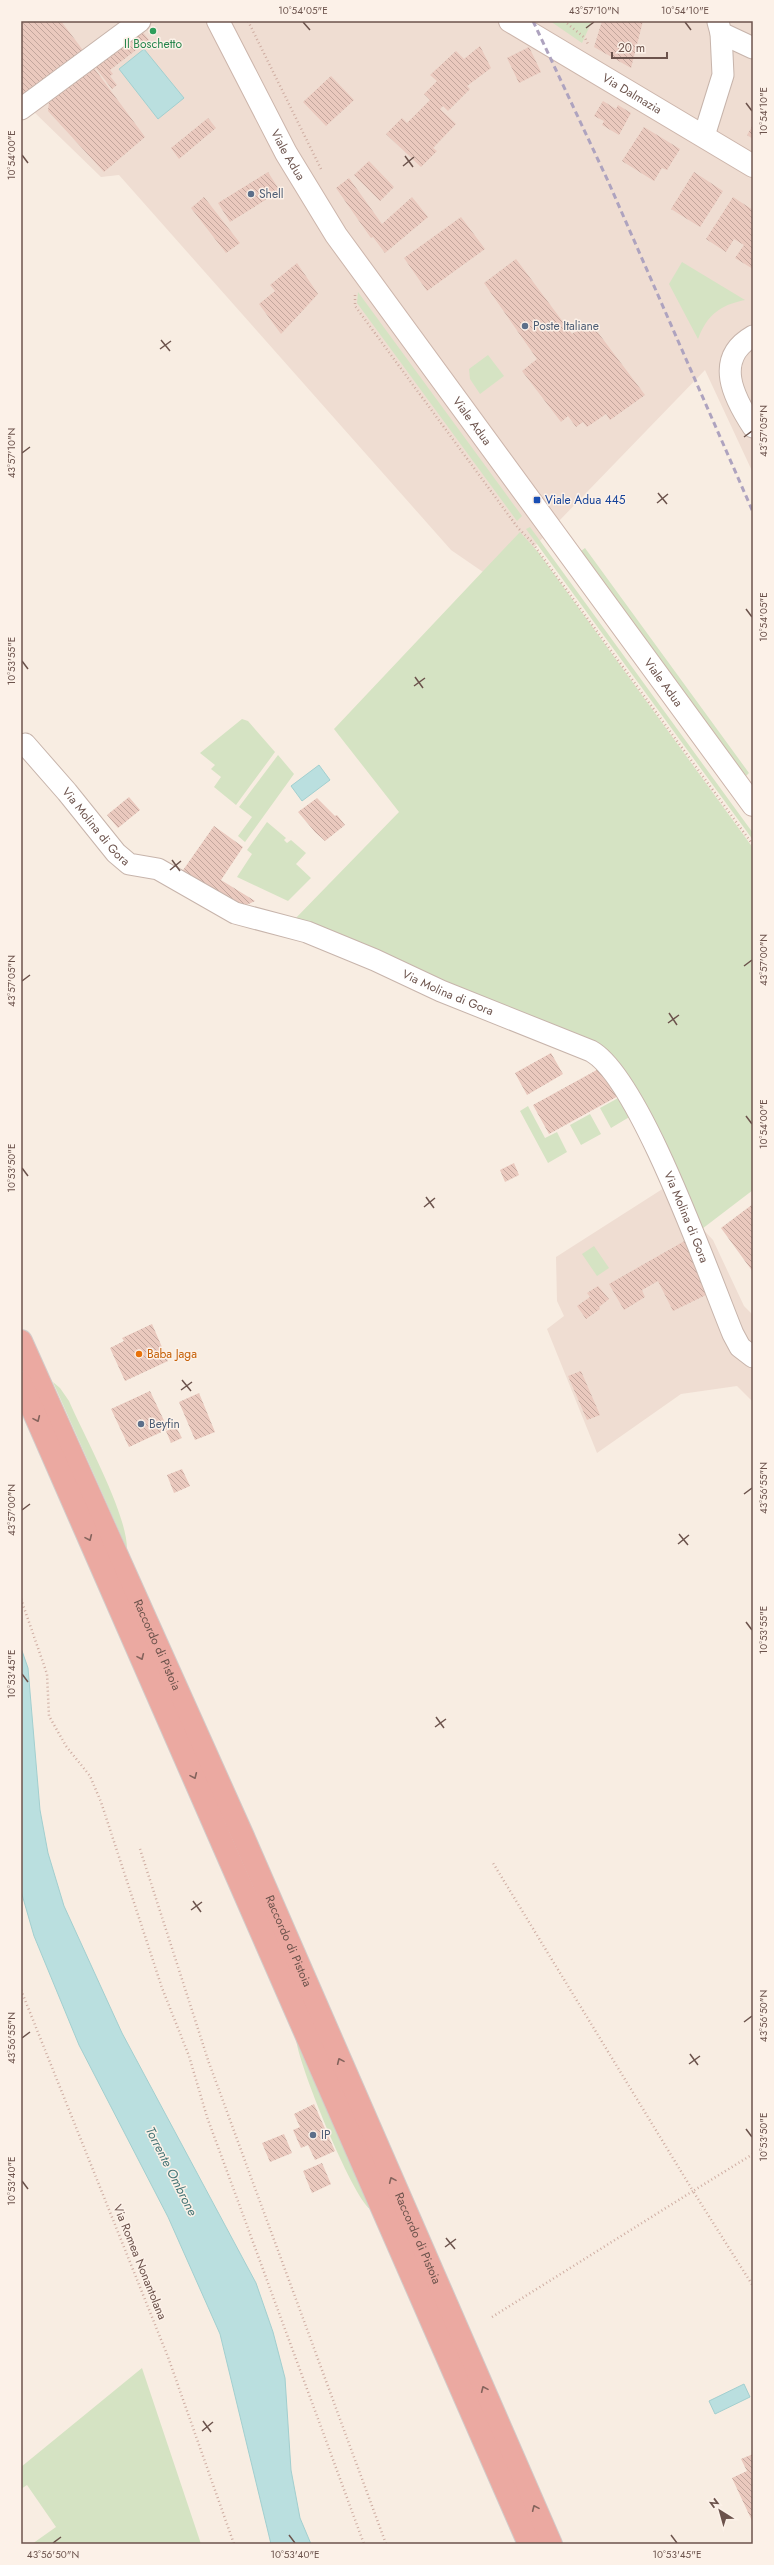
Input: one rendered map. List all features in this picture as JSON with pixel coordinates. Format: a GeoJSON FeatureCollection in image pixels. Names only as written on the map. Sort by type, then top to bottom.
{"type":"FeatureCollection","features":[{"type":"Feature","properties":{"kind":"highway","name":"Raccordo di Pistoia"},"geometry":{"type":"LineString","coordinates":[[21,1340],[242,1834],[551,2544]]}},
{"type":"Feature","properties":{"kind":"highway","name":"Raccordo di Pistoia"},"geometry":{"type":"LineString","coordinates":[[21,1383],[529,2544]]}},
{"type":"Feature","properties":{"kind":"main road","name":"Viale Adua"},"geometry":{"type":"LineString","coordinates":[[218,21],[286,153],[344,246],[753,805]]}},
{"type":"Feature","properties":{"kind":"main road","name":"Via Dalmazia"},"geometry":{"type":"LineString","coordinates":[[510,21],[753,166]]}},
{"type":"Feature","properties":{"kind":"street"},"geometry":{"type":"LineString","coordinates":[[21,109],[140,21]]}},
{"type":"Feature","properties":{"kind":"street"},"geometry":{"type":"LineString","coordinates":[[704,136],[723,75],[720,27]]}},
{"type":"Feature","properties":{"kind":"street"},"geometry":{"type":"LineString","coordinates":[[720,27],[753,48]]}},
{"type":"Feature","properties":{"kind":"street"},"geometry":{"type":"LineString","coordinates":[[753,336],[735,353],[729,371],[731,383],[753,427]]}},
{"type":"Feature","properties":{"kind":"street","name":"Via Molina di Gora"},"geometry":{"type":"LineString","coordinates":[[25,744],[67,792],[116,853],[129,864],[158,869],[235,914],[307,932],[375,960],[442,991],[591,1052],[602,1059],[621,1084],[651,1138],[732,1334],[740,1347],[753,1357]]}},
{"type":"Feature","properties":{"kind":"path"},"geometry":{"type":"LineString","coordinates":[[248,21],[326,178]]}},
{"type":"Feature","properties":{"kind":"path"},"geometry":{"type":"LineString","coordinates":[[357,289],[355,306],[518,528],[531,540],[753,845]]}},
{"type":"Feature","properties":{"kind":"path"},"geometry":{"type":"LineString","coordinates":[[21,1599],[47,1674],[49,1716],[66,1746],[90,1776],[101,1802],[160,1983],[189,2056],[207,2117],[364,2544]]}},
{"type":"Feature","properties":{"kind":"path"},"geometry":{"type":"LineString","coordinates":[[140,1848],[209,2063],[386,2544]]}},
{"type":"Feature","properties":{"kind":"path"},"geometry":{"type":"LineString","coordinates":[[493,1863],[693,2191],[753,2286]]}},
{"type":"Feature","properties":{"kind":"path","name":"Via Romea Nonantolana"},"geometry":{"type":"LineString","coordinates":[[21,1990],[168,2357],[234,2544]]}},
{"type":"Feature","properties":{"kind":"path"},"geometry":{"type":"LineString","coordinates":[[492,2317],[753,2154]]}},
{"type":"Feature","properties":{"kind":"shaded area"},"geometry":{"type":"Polygon","coordinates":[[[21,21],[753,21],[753,473],[705,370],[499,583],[451,550],[119,175],[101,177],[33,111],[21,115],[21,21]]]}},
{"type":"Feature","properties":{"kind":"shaded area"},"geometry":{"type":"Polygon","coordinates":[[[664,1188],[713,1240],[744,1306],[753,1315],[753,1402],[737,1386],[681,1394],[597,1453],[547,1329],[564,1316],[557,1301],[556,1257],[664,1188]]]}},
{"type":"Feature","properties":{"kind":"green space"},"geometry":{"type":"Polygon","coordinates":[[[550,21],[592,21],[582,43],[550,21]]]}},
{"type":"Feature","properties":{"kind":"green space"},"geometry":{"type":"Polygon","coordinates":[[[682,262],[745,300],[728,305],[716,312],[706,323],[698,339],[669,284],[682,262]]]}},
{"type":"Feature","properties":{"kind":"green space"},"geometry":{"type":"Polygon","coordinates":[[[358,292],[522,516],[517,521],[357,303],[358,292]]]}},
{"type":"Feature","properties":{"kind":"green space"},"geometry":{"type":"Polygon","coordinates":[[[488,355],[504,376],[480,394],[470,379],[469,369],[488,355]]]}},
{"type":"Feature","properties":{"kind":"green space"},"geometry":{"type":"Polygon","coordinates":[[[530,527],[753,833],[753,840],[526,529],[530,527]]]}},
{"type":"Feature","properties":{"kind":"green space"},"geometry":{"type":"Polygon","coordinates":[[[520,532],[538,552],[753,848],[753,1190],[698,1232],[657,1134],[615,1057],[542,1021],[292,922],[399,812],[334,729],[520,532]]]}},
{"type":"Feature","properties":{"kind":"green space"},"geometry":{"type":"Polygon","coordinates":[[[585,548],[749,773],[745,777],[581,551],[585,548]]]}},
{"type":"Feature","properties":{"kind":"green space"},"geometry":{"type":"Polygon","coordinates":[[[242,719],[248,721],[275,752],[236,805],[214,787],[221,777],[211,769],[215,765],[200,753],[242,719]]]}},
{"type":"Feature","properties":{"kind":"green space"},"geometry":{"type":"Polygon","coordinates":[[[278,755],[294,774],[245,842],[238,836],[252,817],[239,807],[278,755]]]}},
{"type":"Feature","properties":{"kind":"green space"},"geometry":{"type":"Polygon","coordinates":[[[267,822],[286,838],[284,840],[287,843],[291,840],[306,853],[296,864],[311,878],[288,901],[237,877],[252,854],[247,850],[267,822]]]}},
{"type":"Feature","properties":{"kind":"green space"},"geometry":{"type":"Polygon","coordinates":[[[620,1097],[631,1116],[611,1128],[600,1108],[620,1097]]]}},
{"type":"Feature","properties":{"kind":"green space"},"geometry":{"type":"Polygon","coordinates":[[[528,1106],[545,1138],[557,1132],[567,1152],[548,1163],[520,1111],[528,1106]]]}},
{"type":"Feature","properties":{"kind":"green space"},"geometry":{"type":"Polygon","coordinates":[[[590,1114],[601,1134],[581,1145],[570,1125],[590,1114]]]}},
{"type":"Feature","properties":{"kind":"green space"},"geometry":{"type":"Polygon","coordinates":[[[594,1246],[609,1268],[597,1276],[582,1254],[594,1246]]]}},
{"type":"Feature","properties":{"kind":"green space"},"geometry":{"type":"Polygon","coordinates":[[[53,1382],[60,1388],[69,1401],[104,1475],[120,1516],[127,1549],[53,1382]]]}},
{"type":"Feature","properties":{"kind":"green space"},"geometry":{"type":"Polygon","coordinates":[[[296,2038],[370,2209],[362,2199],[339,2156],[305,2073],[296,2038]]]}},
{"type":"Feature","properties":{"kind":"green space"},"geometry":{"type":"Polygon","coordinates":[[[142,2368],[201,2544],[32,2544],[56,2527],[27,2485],[21,2489],[21,2467],[142,2368]]]}},
{"type":"Feature","properties":{"kind":"water"},"geometry":{"type":"Polygon","coordinates":[[[144,49],[184,98],[158,119],[119,69],[144,49]]]}},
{"type":"Feature","properties":{"kind":"water"},"geometry":{"type":"Polygon","coordinates":[[[319,765],[330,780],[302,801],[291,786],[319,765]]]}},
{"type":"Feature","properties":{"kind":"water","name":"Torrente Ombrone"},"geometry":{"type":"Polygon","coordinates":[[[21,1648],[28,1668],[40,1810],[48,1853],[64,1906],[122,2033],[256,2283],[273,2332],[285,2378],[291,2470],[300,2518],[311,2544],[271,2544],[220,2334],[168,2217],[79,2045],[34,1936],[21,1891],[21,1648]]]}},
{"type":"Feature","properties":{"kind":"water"},"geometry":{"type":"Polygon","coordinates":[[[744,2384],[750,2397],[715,2414],[709,2401],[744,2384]]]}},
{"type":"Feature","properties":{"kind":"building"},"geometry":{"type":"Polygon","coordinates":[[[24,21],[61,21],[85,53],[21,101],[21,23],[24,21]]]}},
{"type":"Feature","properties":{"kind":"building"},"geometry":{"type":"Polygon","coordinates":[[[602,21],[643,21],[631,68],[594,47],[602,21]]]}},
{"type":"Feature","properties":{"kind":"building"},"geometry":{"type":"Polygon","coordinates":[[[142,31],[149,40],[110,70],[113,74],[110,76],[117,85],[112,89],[95,67],[142,31]]]}},
{"type":"Feature","properties":{"kind":"building"},"geometry":{"type":"Polygon","coordinates":[[[480,46],[491,68],[467,86],[470,89],[448,111],[443,106],[440,109],[456,124],[433,148],[437,151],[421,167],[386,134],[402,118],[407,123],[430,100],[424,94],[437,81],[430,75],[456,51],[464,59],[480,46]]]}},
{"type":"Feature","properties":{"kind":"building"},"geometry":{"type":"Polygon","coordinates":[[[529,47],[541,72],[519,83],[507,58],[529,47]]]}},
{"type":"Feature","properties":{"kind":"building"},"geometry":{"type":"Polygon","coordinates":[[[94,68],[145,137],[104,172],[48,111],[49,101],[94,68]]]}},
{"type":"Feature","properties":{"kind":"building"},"geometry":{"type":"Polygon","coordinates":[[[331,76],[354,100],[326,126],[303,102],[331,76]]]}},
{"type":"Feature","properties":{"kind":"building"},"geometry":{"type":"Polygon","coordinates":[[[603,101],[616,109],[618,105],[631,113],[619,135],[602,125],[604,121],[594,116],[603,101]]]}},
{"type":"Feature","properties":{"kind":"building"},"geometry":{"type":"Polygon","coordinates":[[[208,118],[216,128],[179,159],[171,148],[208,118]]]}},
{"type":"Feature","properties":{"kind":"building"},"geometry":{"type":"Polygon","coordinates":[[[753,125],[753,139],[747,135],[753,125]]]}},
{"type":"Feature","properties":{"kind":"building"},"geometry":{"type":"Polygon","coordinates":[[[644,127],[680,149],[667,170],[662,168],[654,181],[622,161],[644,127]]]}},
{"type":"Feature","properties":{"kind":"building"},"geometry":{"type":"Polygon","coordinates":[[[369,161],[394,187],[380,201],[354,175],[369,161]]]}},
{"type":"Feature","properties":{"kind":"building"},"geometry":{"type":"Polygon","coordinates":[[[268,172],[280,191],[230,222],[218,203],[268,172]]]}},
{"type":"Feature","properties":{"kind":"building"},"geometry":{"type":"Polygon","coordinates":[[[694,172],[723,191],[700,227],[671,209],[694,172]]]}},
{"type":"Feature","properties":{"kind":"building"},"geometry":{"type":"Polygon","coordinates":[[[349,178],[382,224],[412,197],[428,217],[385,253],[373,237],[371,238],[336,188],[349,178]]]}},
{"type":"Feature","properties":{"kind":"building"},"geometry":{"type":"Polygon","coordinates":[[[204,197],[240,243],[226,253],[191,208],[204,197]]]}},
{"type":"Feature","properties":{"kind":"building"},"geometry":{"type":"Polygon","coordinates":[[[733,197],[753,210],[753,269],[735,258],[744,245],[734,239],[726,252],[706,239],[733,197]]]}},
{"type":"Feature","properties":{"kind":"building"},"geometry":{"type":"Polygon","coordinates":[[[461,217],[485,249],[427,291],[404,258],[461,217]]]}},
{"type":"Feature","properties":{"kind":"building"},"geometry":{"type":"Polygon","coordinates":[[[516,259],[572,334],[590,322],[645,395],[610,420],[606,414],[587,427],[583,422],[576,427],[568,416],[561,422],[522,371],[537,359],[484,283],[516,259]]]}},
{"type":"Feature","properties":{"kind":"building"},"geometry":{"type":"Polygon","coordinates":[[[297,263],[318,294],[281,334],[259,304],[275,291],[270,285],[297,263]]]}},
{"type":"Feature","properties":{"kind":"building"},"geometry":{"type":"Polygon","coordinates":[[[129,797],[140,810],[118,828],[107,815],[129,797]]]}},
{"type":"Feature","properties":{"kind":"building"},"geometry":{"type":"Polygon","coordinates":[[[317,798],[335,816],[337,815],[345,825],[325,841],[298,812],[317,798]]]}},
{"type":"Feature","properties":{"kind":"building"},"geometry":{"type":"Polygon","coordinates":[[[214,826],[243,847],[221,880],[255,901],[238,909],[181,873],[214,826]]]}},
{"type":"Feature","properties":{"kind":"building"},"geometry":{"type":"Polygon","coordinates":[[[551,1053],[563,1074],[527,1095],[515,1073],[551,1053]]]}},
{"type":"Feature","properties":{"kind":"building"},"geometry":{"type":"Polygon","coordinates":[[[604,1066],[620,1095],[549,1134],[533,1105],[604,1066]]]}},
{"type":"Feature","properties":{"kind":"building"},"geometry":{"type":"Polygon","coordinates":[[[514,1163],[519,1175],[505,1182],[500,1170],[514,1163]]]}},
{"type":"Feature","properties":{"kind":"building"},"geometry":{"type":"Polygon","coordinates":[[[753,1204],[753,1272],[721,1228],[753,1204]]]}},
{"type":"Feature","properties":{"kind":"building"},"geometry":{"type":"Polygon","coordinates":[[[688,1239],[710,1293],[673,1311],[658,1281],[642,1290],[645,1297],[624,1310],[609,1284],[688,1239]]]}},
{"type":"Feature","properties":{"kind":"building"},"geometry":{"type":"Polygon","coordinates":[[[598,1286],[609,1299],[599,1307],[600,1309],[586,1319],[577,1306],[590,1297],[587,1293],[598,1286]]]}},
{"type":"Feature","properties":{"kind":"building","name":"Baba Jaga"},"geometry":{"type":"Polygon","coordinates":[[[152,1324],[168,1361],[125,1381],[110,1348],[124,1341],[122,1338],[152,1324]]]}},
{"type":"Feature","properties":{"kind":"building"},"geometry":{"type":"Polygon","coordinates":[[[581,1371],[600,1415],[587,1420],[568,1376],[581,1371]]]}},
{"type":"Feature","properties":{"kind":"building"},"geometry":{"type":"Polygon","coordinates":[[[150,1391],[168,1429],[129,1447],[111,1409],[150,1391]]]}},
{"type":"Feature","properties":{"kind":"building"},"geometry":{"type":"Polygon","coordinates":[[[199,1393],[215,1432],[195,1440],[179,1402],[199,1393]]]}},
{"type":"Feature","properties":{"kind":"building"},"geometry":{"type":"Polygon","coordinates":[[[176,1427],[182,1438],[171,1443],[166,1431],[176,1427]]]}},
{"type":"Feature","properties":{"kind":"building"},"geometry":{"type":"Polygon","coordinates":[[[182,1469],[190,1486],[174,1493],[167,1475],[182,1469]]]}},
{"type":"Feature","properties":{"kind":"building"},"geometry":{"type":"Polygon","coordinates":[[[314,2104],[335,2151],[315,2160],[308,2145],[301,2148],[293,2130],[300,2127],[294,2114],[314,2104]]]}},
{"type":"Feature","properties":{"kind":"building"},"geometry":{"type":"Polygon","coordinates":[[[284,2134],[292,2153],[270,2162],[262,2143],[284,2134]]]}},
{"type":"Feature","properties":{"kind":"building"},"geometry":{"type":"Polygon","coordinates":[[[322,2163],[331,2184],[312,2193],[303,2171],[322,2163]]]}},
{"type":"Feature","properties":{"kind":"building"},"geometry":{"type":"Polygon","coordinates":[[[753,2454],[753,2523],[732,2478],[747,2471],[741,2459],[753,2454]]]}},
{"type":"Feature","properties":{"kind":"railway"},"geometry":{"type":"LineString","coordinates":[[533,21],[608,181],[753,512]]}},
{"type":"Feature","properties":{"kind":"place","name":"Il Boschetto"},"geometry":{"type":"Point","coordinates":[153,31]}},
{"type":"Feature","properties":{"kind":"place","name":"Shell"},"geometry":{"type":"Point","coordinates":[251,194]}},
{"type":"Feature","properties":{"kind":"place","name":"Poste Italiane"},"geometry":{"type":"Point","coordinates":[525,326]}},
{"type":"Feature","properties":{"kind":"place","name":"Viale Adua 445"},"geometry":{"type":"Point","coordinates":[537,500]}},
{"type":"Feature","properties":{"kind":"place","name":"Baba Jaga"},"geometry":{"type":"Point","coordinates":[139,1354]}},
{"type":"Feature","properties":{"kind":"place","name":"Beyfin"},"geometry":{"type":"Point","coordinates":[141,1424]}},
{"type":"Feature","properties":{"kind":"place","name":"IP"},"geometry":{"type":"Point","coordinates":[313,2135]}}]}
